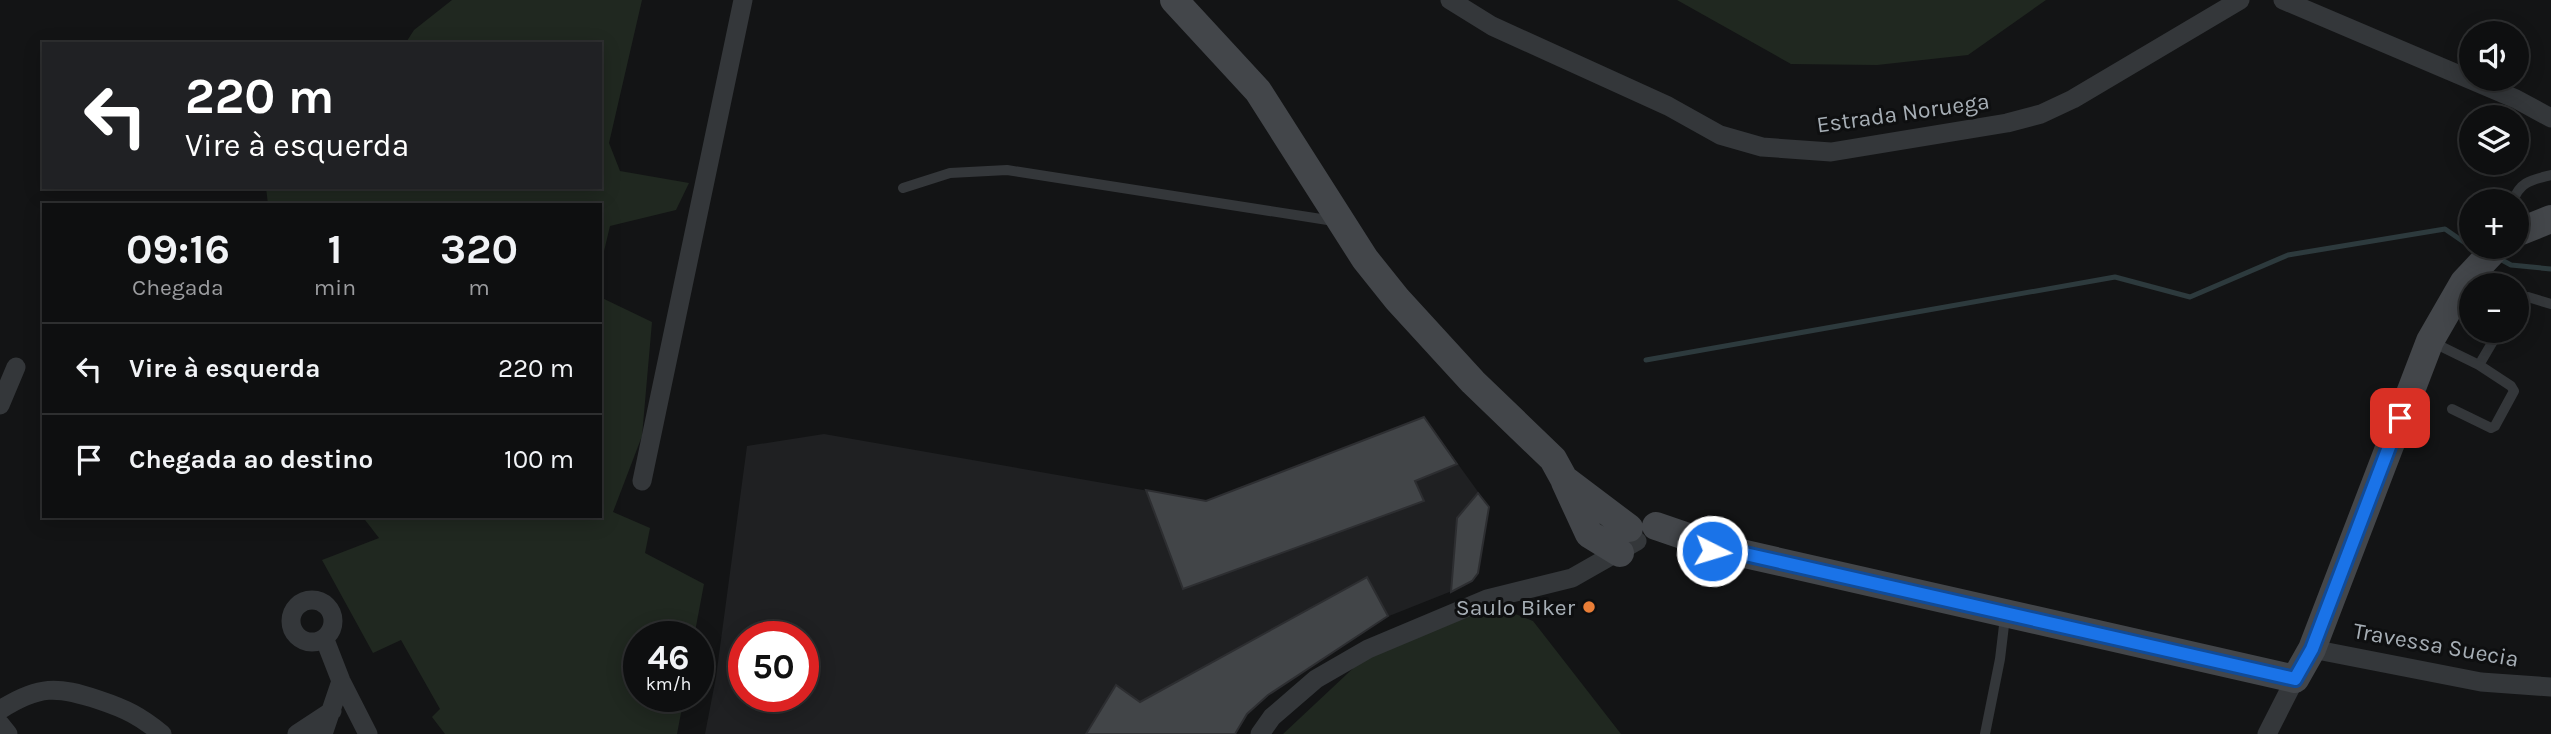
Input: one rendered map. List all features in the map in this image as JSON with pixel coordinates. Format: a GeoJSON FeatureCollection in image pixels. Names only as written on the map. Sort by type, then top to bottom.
{"type":"FeatureCollection","features":[{"type":"Feature","properties":{"kind":"main road"},"geometry":{"type":"LineString","coordinates":[[1174,0],[1258,91],[1365,259],[1397,299],[1473,383],[1559,469],[1589,534],[1638,534],[1705,550],[1723,549],[2295,679],[2312,649],[2430,341],[2464,282],[2484,259]]}},
{"type":"Feature","properties":{"kind":"main road"},"geometry":{"type":"LineString","coordinates":[[2529,228],[2551,219]]}},
{"type":"Feature","properties":{"kind":"main road"},"geometry":{"type":"LineString","coordinates":[[1559,469],[1578,470],[1638,534]]}},
{"type":"Feature","properties":{"kind":"street"},"geometry":{"type":"LineString","coordinates":[[642,481],[743,0]]}},
{"type":"Feature","properties":{"kind":"street","name":"Estrada Noruega"},"geometry":{"type":"LineString","coordinates":[[1450,0],[1492,26],[1668,106],[1720,135],[1762,147],[1831,152],[2007,123],[2042,114],[2073,99],[2240,0]]}},
{"type":"Feature","properties":{"kind":"street"},"geometry":{"type":"LineString","coordinates":[[2283,0],[2516,99],[2551,118]]}},
{"type":"Feature","properties":{"kind":"street"},"geometry":{"type":"LineString","coordinates":[[0,405],[16,367]]}},
{"type":"Feature","properties":{"kind":"street"},"geometry":{"type":"LineString","coordinates":[[1260,734],[1272,717],[1315,679],[1367,649],[1487,599],[1572,578],[1638,534]]}},
{"type":"Feature","properties":{"kind":"street"},"geometry":{"type":"LineString","coordinates":[[325,640],[341,681],[368,734]]}},
{"type":"Feature","properties":{"kind":"street","name":"Travessa Suecia"},"geometry":{"type":"LineString","coordinates":[[2312,649],[2481,682],[2551,687]]}},
{"type":"Feature","properties":{"kind":"street"},"geometry":{"type":"LineString","coordinates":[[2267,734],[2295,679]]}},
{"type":"Feature","properties":{"kind":"street"},"geometry":{"type":"LineString","coordinates":[[323,734],[341,681]]}},
{"type":"Feature","properties":{"kind":"street"},"geometry":{"type":"LineString","coordinates":[[0,709],[16,699],[41,691],[66,689],[131,710],[162,734]]}},
{"type":"Feature","properties":{"kind":"street"},"geometry":{"type":"LineString","coordinates":[[297,734],[331,710]]}},
{"type":"Feature","properties":{"kind":"street"},"geometry":{"type":"LineString","coordinates":[[0,724],[8,734]]}},
{"type":"Feature","properties":{"kind":"lane"},"geometry":{"type":"LineString","coordinates":[[903,188],[950,173],[1007,170],[1341,222]]}},
{"type":"Feature","properties":{"kind":"lane"},"geometry":{"type":"LineString","coordinates":[[2518,189],[2525,182],[2551,175]]}},
{"type":"Feature","properties":{"kind":"lane"},"geometry":{"type":"LineString","coordinates":[[2529,297],[2551,304]]}},
{"type":"Feature","properties":{"kind":"lane"},"geometry":{"type":"LineString","coordinates":[[2430,341],[2479,365],[2511,386],[2514,391],[2496,426],[2489,428],[2452,408]]}},
{"type":"Feature","properties":{"kind":"lane"},"geometry":{"type":"LineString","coordinates":[[2479,365],[2492,343]]}},
{"type":"Feature","properties":{"kind":"lane"},"geometry":{"type":"LineString","coordinates":[[1985,734],[2000,659],[2005,613]]}},
{"type":"Feature","properties":{"kind":"shaded area"},"geometry":{"type":"Polygon","coordinates":[[[452,0],[642,0],[609,143],[620,171],[689,183],[676,210],[610,226],[602,260],[602,203],[268,203],[266,189],[602,189],[602,42],[406,42],[414,30],[452,0]]]}},
{"type":"Feature","properties":{"kind":"shaded area"},"geometry":{"type":"Polygon","coordinates":[[[1677,0],[2046,0],[1968,55],[1877,65],[1791,64],[1677,0]]]}},
{"type":"Feature","properties":{"kind":"shaded area"},"geometry":{"type":"Polygon","coordinates":[[[602,298],[652,322],[642,436],[613,512],[650,528],[645,553],[704,584],[697,621],[623,621],[623,712],[681,712],[677,734],[445,734],[432,717],[440,709],[401,640],[373,653],[322,560],[379,538],[364,518],[602,518],[602,298]]]}},
{"type":"Feature","properties":{"kind":"shaded area"},"geometry":{"type":"Polygon","coordinates":[[[1424,417],[1489,507],[1478,573],[1472,581],[1384,618],[1268,695],[1247,714],[1235,734],[705,734],[709,712],[714,712],[714,687],[747,446],[824,434],[1206,501],[1424,417]]]}},
{"type":"Feature","properties":{"kind":"shaded area"},"geometry":{"type":"Polygon","coordinates":[[[1498,607],[1533,621],[1621,734],[1283,734],[1363,659],[1421,632],[1498,607]]]}},
{"type":"Feature","properties":{"kind":"building"},"geometry":{"type":"Polygon","coordinates":[[[1424,417],[1457,464],[1415,481],[1424,501],[1183,589],[1146,490],[1206,501],[1424,417]]]}},
{"type":"Feature","properties":{"kind":"building"},"geometry":{"type":"Polygon","coordinates":[[[1478,493],[1489,507],[1478,573],[1472,581],[1451,592],[1457,518],[1478,493]]]}},
{"type":"Feature","properties":{"kind":"building"},"geometry":{"type":"Polygon","coordinates":[[[1367,577],[1388,616],[1268,695],[1247,714],[1235,734],[1086,734],[1116,685],[1140,702],[1367,577]]]}},
{"type":"Feature","properties":{"kind":"waterway"},"geometry":{"type":"LineString","coordinates":[[1646,360],[2115,277],[2190,297],[2288,255],[2445,229],[2459,239]]}},
{"type":"Feature","properties":{"kind":"waterway"},"geometry":{"type":"LineString","coordinates":[[2500,259],[2511,265],[2551,269]]}},
{"type":"Feature","properties":{"kind":"place","name":"Saulo Biker"},"geometry":{"type":"Point","coordinates":[1589,607]}},
{"type":"Feature","properties":{"kind":"route"},"geometry":{"type":"LineString","coordinates":[[1712,551],[1723,549],[2295,679],[2312,649],[2400,418]]}}]}
